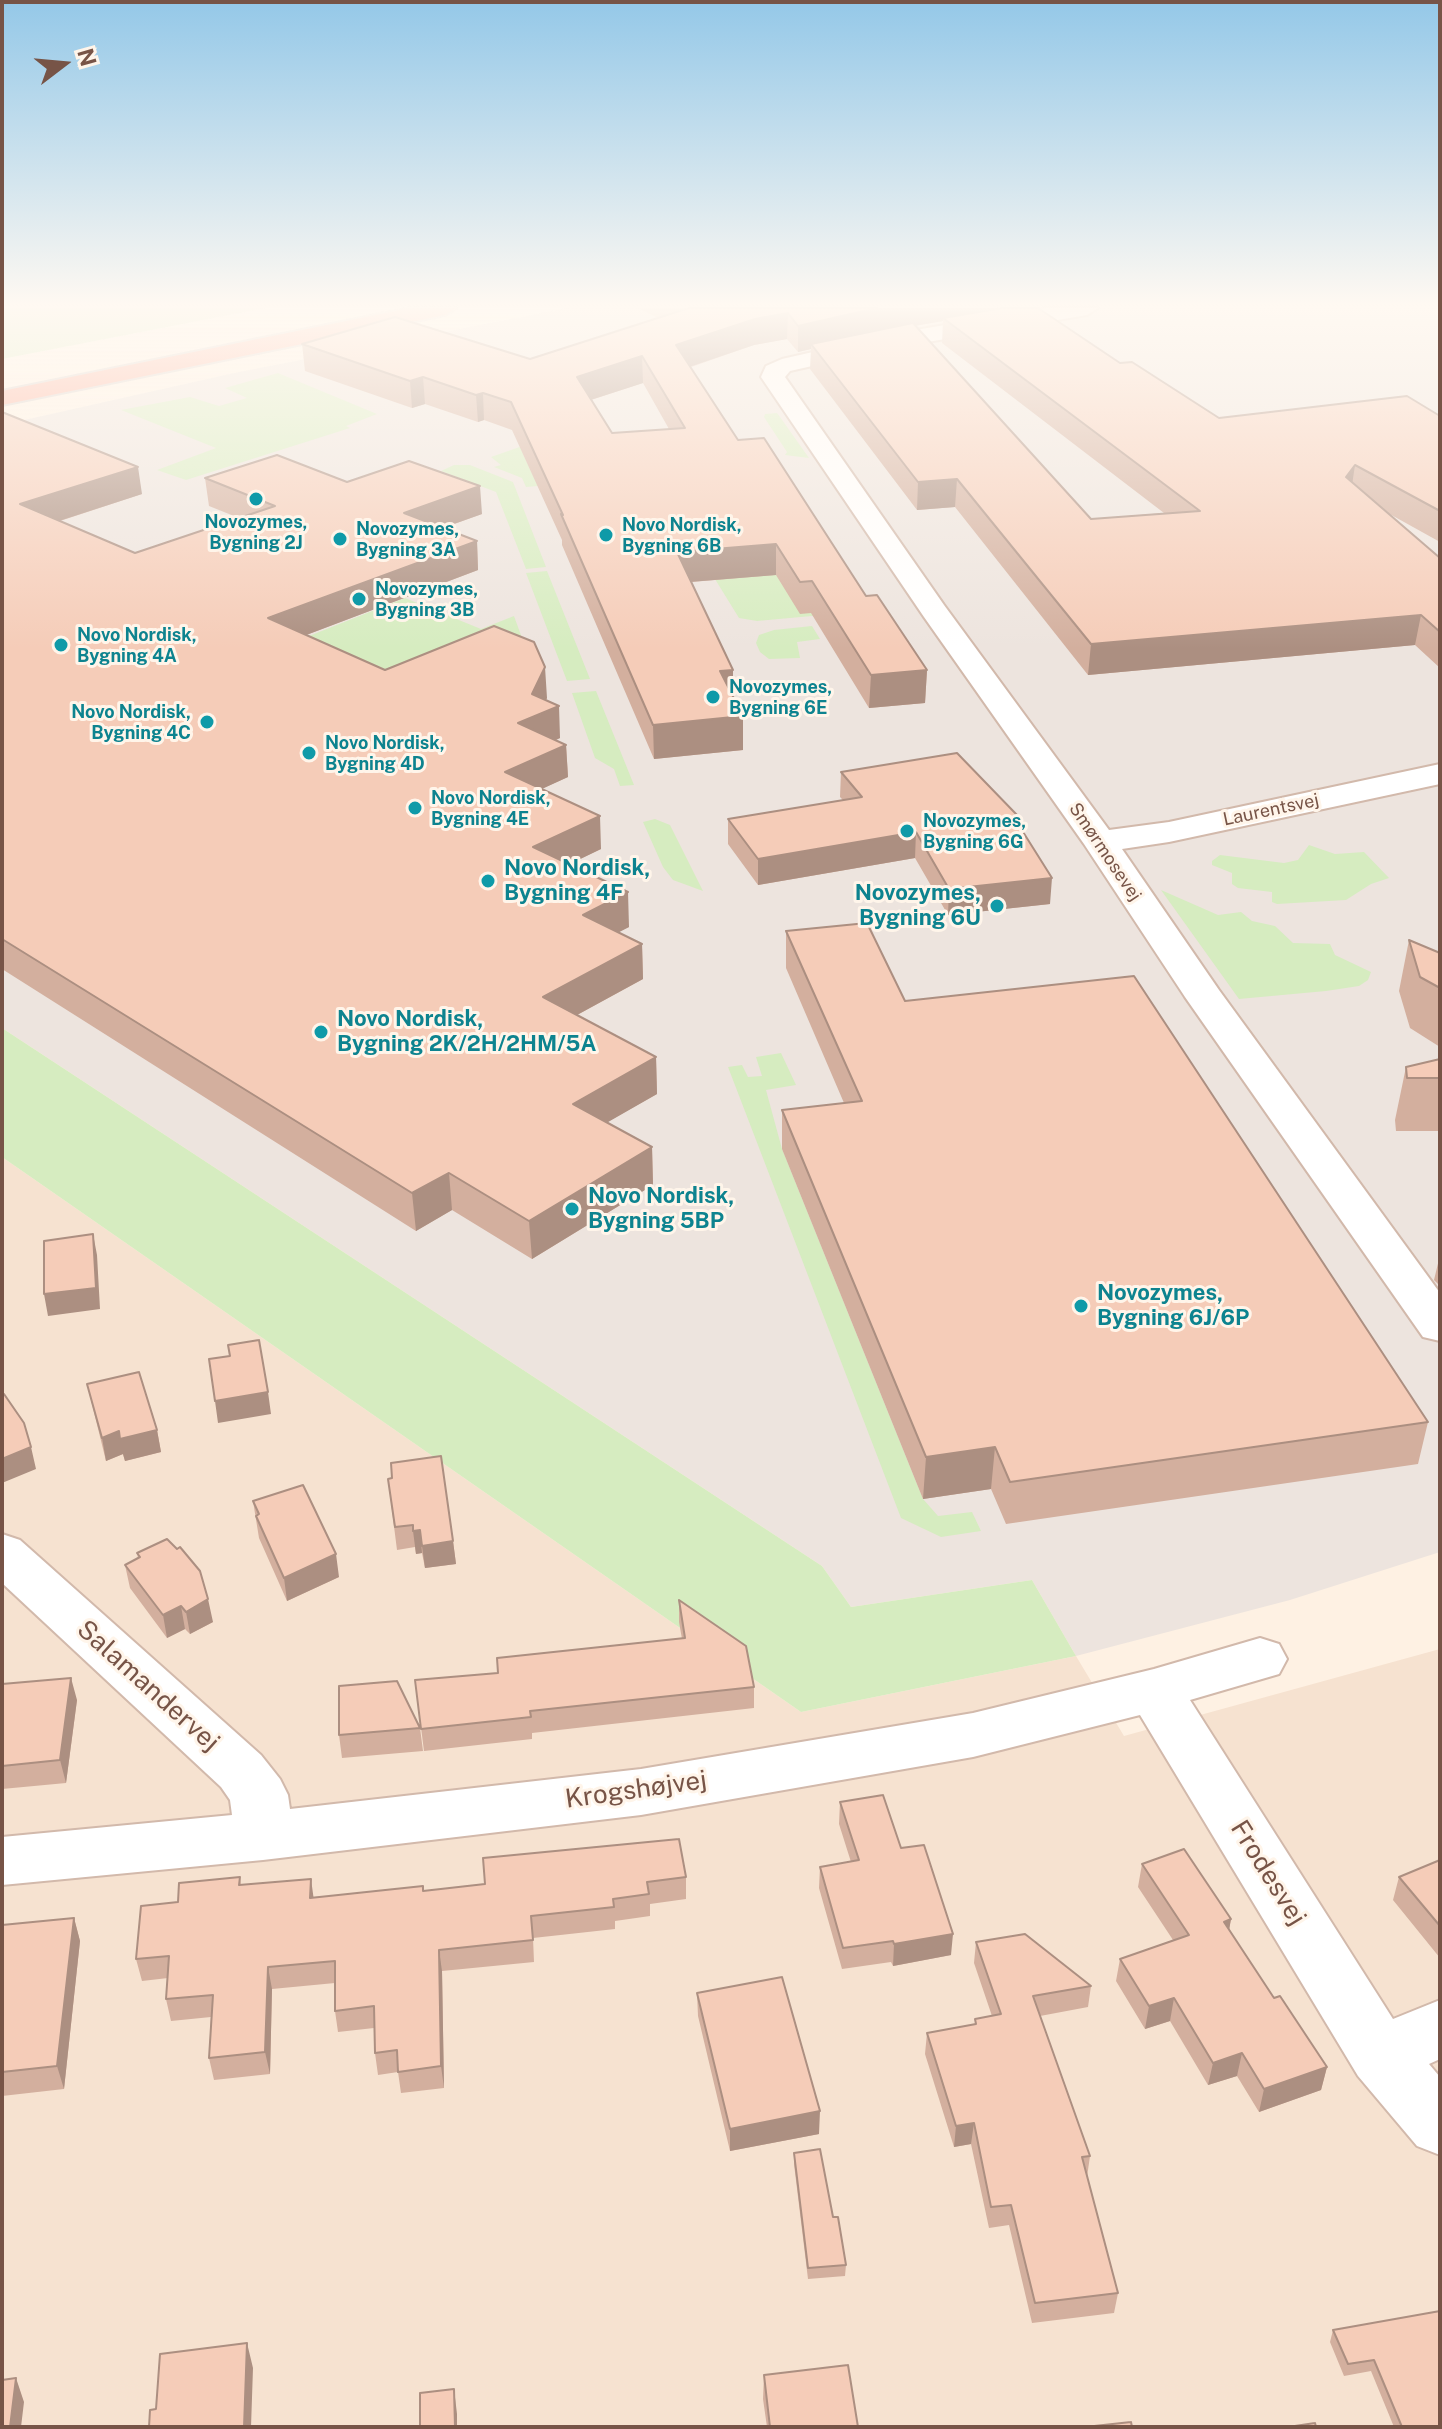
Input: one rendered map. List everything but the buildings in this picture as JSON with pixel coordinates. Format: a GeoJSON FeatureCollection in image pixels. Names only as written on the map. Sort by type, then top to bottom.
{"type":"FeatureCollection","features":[{"type":"Feature","properties":{"kind":"street","name":"Smørmosevej"},"geometry":{"type":"LineString","coordinates":[[804,421],[934,611],[1100,842],[1213,1010],[1440,1326]]}},
{"type":"Feature","properties":{"kind":"street","name":"Laurentsvej"},"geometry":{"type":"LineString","coordinates":[[1100,842],[1169,832],[1440,774]]}},
{"type":"Feature","properties":{"kind":"street","name":"Salamandervej"},"geometry":{"type":"LineString","coordinates":[[2,1553],[241,1771],[259,1795],[263,1836]]}},
{"type":"Feature","properties":{"kind":"street","name":"Krogshøjvej"},"geometry":{"type":"LineString","coordinates":[[2,1861],[263,1836],[641,1792],[973,1735],[1154,1690],[1260,1659]]}},
{"type":"Feature","properties":{"kind":"street","name":"Frodesvej"},"geometry":{"type":"LineString","coordinates":[[1154,1690],[1381,2056],[1440,2125]]}},
{"type":"Feature","properties":{"kind":"street"},"geometry":{"type":"LineString","coordinates":[[1381,2056],[1440,2028]]}},
{"type":"Feature","properties":{"kind":"shaded area"},"geometry":{"type":"Polygon","coordinates":[[[18,421],[1440,421],[1440,1552],[1290,1600],[1076,1656],[1032,1580],[851,1607],[822,1566],[2,1028],[2,425],[18,421]]]}},
{"type":"Feature","properties":{"kind":"shaded area"},"geometry":{"type":"Polygon","coordinates":[[[2,1157],[801,1712],[1076,1656],[1124,1736],[1440,1649],[1440,2427],[2,2427],[2,1157]]]}},
{"type":"Feature","properties":{"kind":"green space"},"geometry":{"type":"Polygon","coordinates":[[[149,421],[358,421],[346,426],[350,428],[186,480],[157,470],[216,448],[149,421]]]}},
{"type":"Feature","properties":{"kind":"green space"},"geometry":{"type":"Polygon","coordinates":[[[767,421],[783,421],[809,458],[785,455],[787,452],[767,421]]]}},
{"type":"Feature","properties":{"kind":"green space"},"geometry":{"type":"Polygon","coordinates":[[[531,443],[523,454],[538,486],[526,487],[522,478],[494,467],[501,465],[491,457],[531,443]]]}},
{"type":"Feature","properties":{"kind":"green space"},"geometry":{"type":"Polygon","coordinates":[[[454,465],[470,465],[513,482],[546,567],[526,569],[496,492],[441,471],[454,465]]]}},
{"type":"Feature","properties":{"kind":"green space"},"geometry":{"type":"Polygon","coordinates":[[[770,566],[823,615],[757,621],[739,618],[710,571],[770,566]]]}},
{"type":"Feature","properties":{"kind":"green space"},"geometry":{"type":"Polygon","coordinates":[[[547,571],[590,679],[567,681],[526,573],[547,571]]]}},
{"type":"Feature","properties":{"kind":"green space"},"geometry":{"type":"Polygon","coordinates":[[[405,598],[481,629],[514,616],[526,649],[393,677],[309,636],[405,598]]]}},
{"type":"Feature","properties":{"kind":"green space"},"geometry":{"type":"Polygon","coordinates":[[[812,626],[820,639],[797,642],[800,658],[769,659],[760,652],[756,643],[759,635],[774,630],[812,626]]]}},
{"type":"Feature","properties":{"kind":"green space"},"geometry":{"type":"Polygon","coordinates":[[[596,691],[634,785],[620,786],[614,769],[595,758],[572,693],[596,691]]]}},
{"type":"Feature","properties":{"kind":"green space"},"geometry":{"type":"Polygon","coordinates":[[[655,819],[670,825],[703,891],[673,880],[663,867],[643,822],[655,819]]]}},
{"type":"Feature","properties":{"kind":"green space"},"geometry":{"type":"Polygon","coordinates":[[[1309,845],[1335,854],[1364,852],[1389,878],[1371,884],[1346,900],[1277,904],[1272,902],[1272,892],[1238,888],[1232,884],[1232,873],[1212,865],[1212,861],[1220,855],[1284,863],[1298,860],[1309,845]]]}},
{"type":"Feature","properties":{"kind":"green space"},"geometry":{"type":"Polygon","coordinates":[[[1161,890],[1218,915],[1241,912],[1252,921],[1275,926],[1293,943],[1330,944],[1335,955],[1371,972],[1368,980],[1359,986],[1326,991],[1239,999],[1161,890]]]}},
{"type":"Feature","properties":{"kind":"green space"},"geometry":{"type":"Polygon","coordinates":[[[2,1028],[822,1566],[851,1607],[1032,1580],[1076,1656],[801,1712],[2,1157],[2,1028]]]}},
{"type":"Feature","properties":{"kind":"green space"},"geometry":{"type":"Polygon","coordinates":[[[781,1053],[796,1085],[766,1090],[782,1149],[923,1499],[938,1516],[972,1512],[981,1531],[941,1537],[901,1518],[728,1067],[742,1065],[748,1077],[762,1076],[756,1057],[781,1053]]]}},
{"type":"Feature","properties":{"kind":"place","name":"Novozymes, Bygning 2J"},"geometry":{"type":"Point","coordinates":[256,499]}},
{"type":"Feature","properties":{"kind":"place","name":"Novo Nordisk, Bygning 6B"},"geometry":{"type":"Point","coordinates":[606,535]}},
{"type":"Feature","properties":{"kind":"place","name":"Novozymes, Bygning 3A"},"geometry":{"type":"Point","coordinates":[340,539]}},
{"type":"Feature","properties":{"kind":"place","name":"Novozymes, Bygning 3B"},"geometry":{"type":"Point","coordinates":[359,599]}},
{"type":"Feature","properties":{"kind":"place","name":"Novo Nordisk, Bygning 4A"},"geometry":{"type":"Point","coordinates":[61,645]}},
{"type":"Feature","properties":{"kind":"place","name":"Novozymes, Bygning 6E"},"geometry":{"type":"Point","coordinates":[713,697]}},
{"type":"Feature","properties":{"kind":"place","name":"Novo Nordisk, Bygning 4C"},"geometry":{"type":"Point","coordinates":[207,722]}},
{"type":"Feature","properties":{"kind":"place","name":"Novo Nordisk, Bygning 4D"},"geometry":{"type":"Point","coordinates":[309,753]}},
{"type":"Feature","properties":{"kind":"place","name":"Novo Nordisk, Bygning 4E"},"geometry":{"type":"Point","coordinates":[415,808]}},
{"type":"Feature","properties":{"kind":"place","name":"Novozymes, Bygning 6G"},"geometry":{"type":"Point","coordinates":[907,831]}},
{"type":"Feature","properties":{"kind":"place","name":"Novo Nordisk, Bygning 4F"},"geometry":{"type":"Point","coordinates":[488,881]}},
{"type":"Feature","properties":{"kind":"place","name":"Novozymes, Bygning 6U"},"geometry":{"type":"Point","coordinates":[997,906]}},
{"type":"Feature","properties":{"kind":"place","name":"Novo Nordisk, Bygning 2K/2H/2HM/5A"},"geometry":{"type":"Point","coordinates":[321,1032]}},
{"type":"Feature","properties":{"kind":"place","name":"Novo Nordisk, Bygning 5BP"},"geometry":{"type":"Point","coordinates":[572,1209]}},
{"type":"Feature","properties":{"kind":"place","name":"Novozymes, Bygning 6J/6P"},"geometry":{"type":"Point","coordinates":[1081,1306]}}]}
